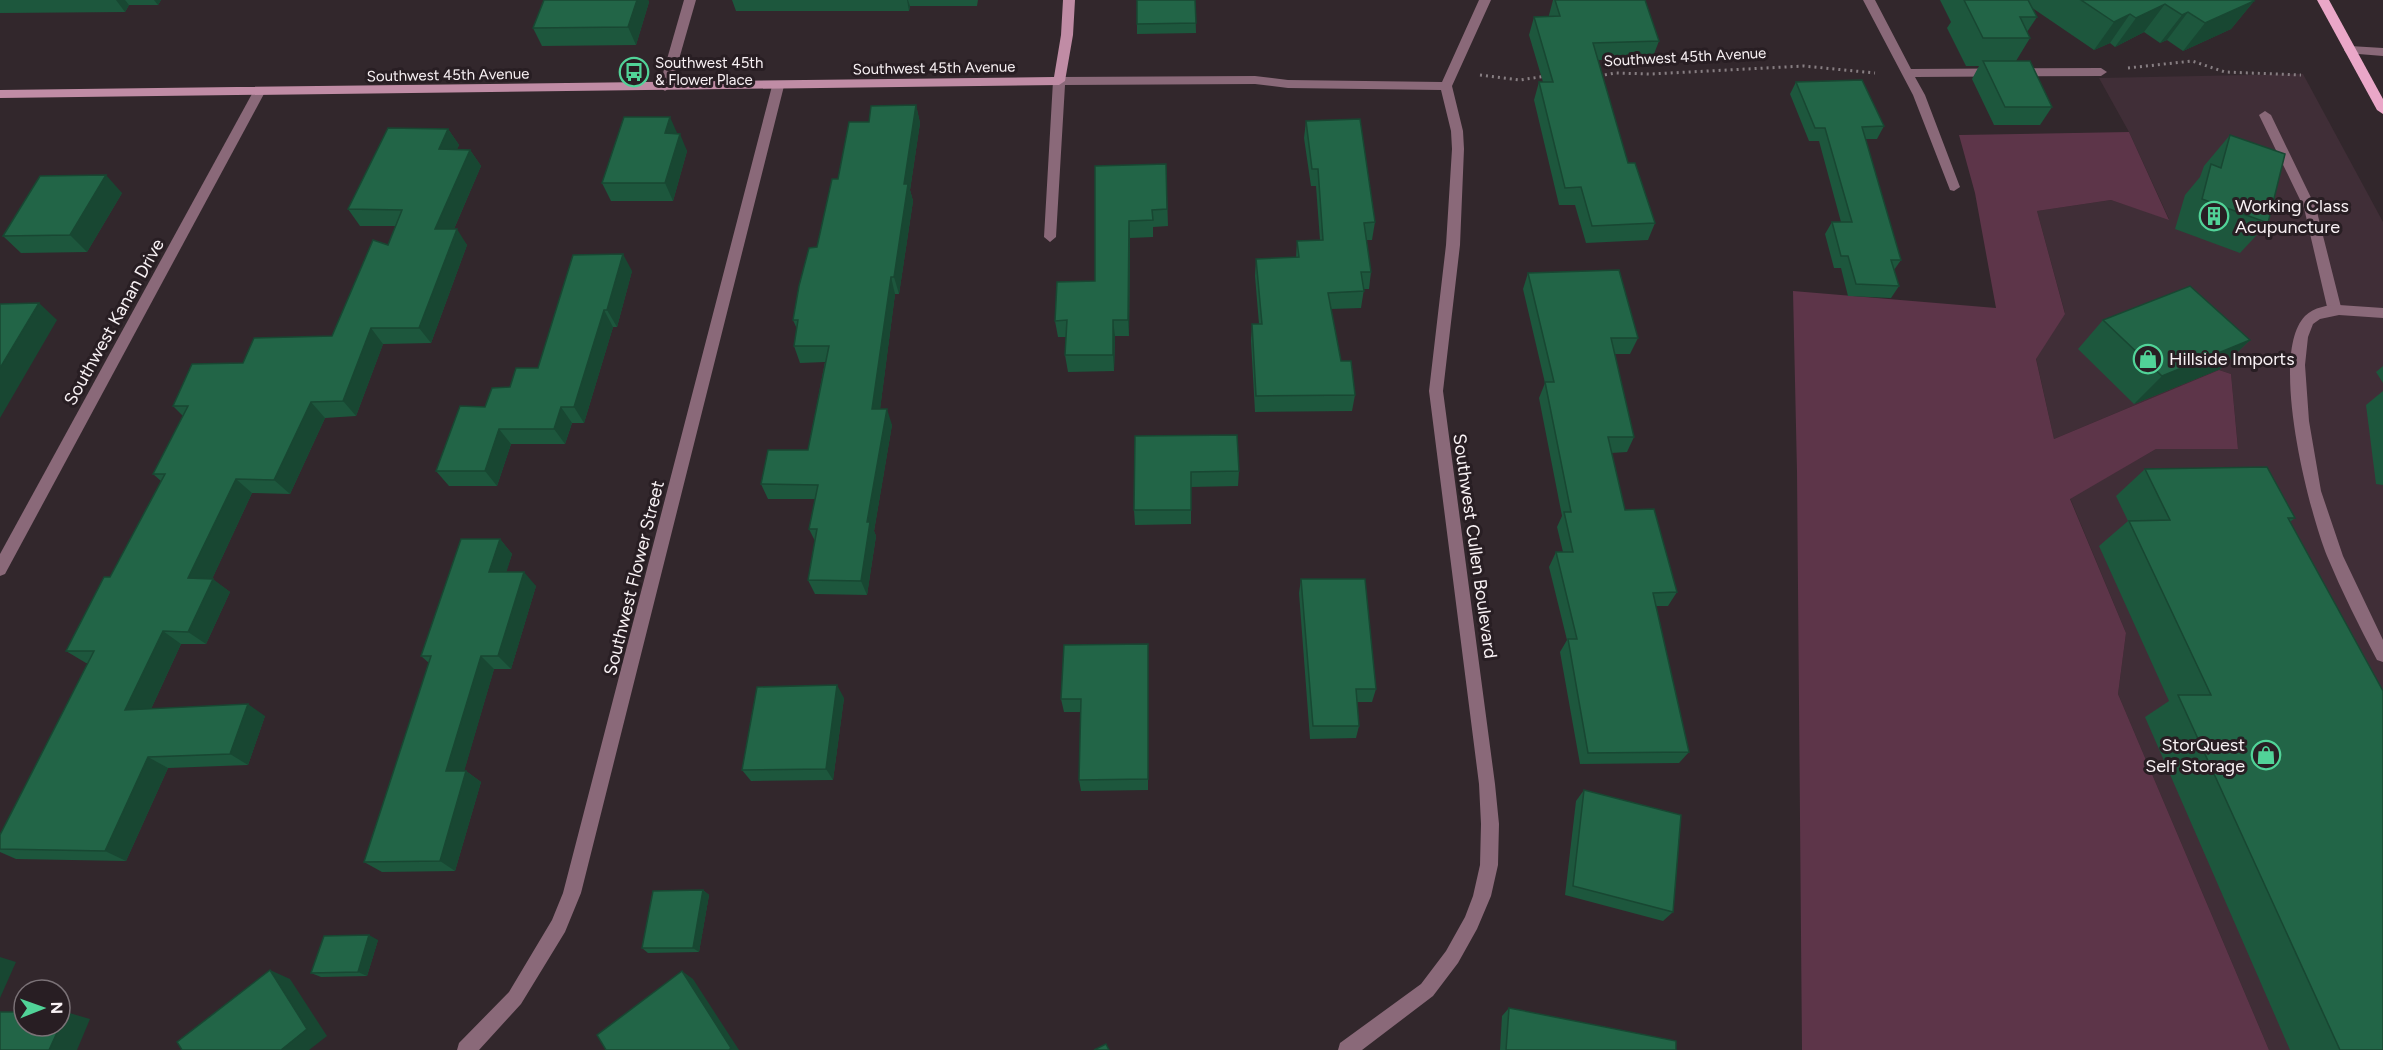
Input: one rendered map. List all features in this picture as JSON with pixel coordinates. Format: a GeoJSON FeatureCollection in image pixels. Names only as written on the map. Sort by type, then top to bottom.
{"type":"FeatureCollection","features":[{"type":"Feature","properties":{"kind":"main road"},"geometry":{"type":"LineString","coordinates":[[2323,0],[2383,110]]}},
{"type":"Feature","properties":{"kind":"street"},"geometry":{"type":"LineString","coordinates":[[665,87],[690,0]]}},
{"type":"Feature","properties":{"kind":"street"},"geometry":{"type":"LineString","coordinates":[[1050,237],[1059,81],[1067,35],[1069,0]]}},
{"type":"Feature","properties":{"kind":"street"},"geometry":{"type":"LineString","coordinates":[[1446,86],[1485,0]]}},
{"type":"Feature","properties":{"kind":"street"},"geometry":{"type":"LineString","coordinates":[[1869,0],[1926,111],[1954,187]]}},
{"type":"Feature","properties":{"kind":"street"},"geometry":{"type":"LineString","coordinates":[[2350,50],[2383,52]]}},
{"type":"Feature","properties":{"kind":"street"},"geometry":{"type":"LineString","coordinates":[[1908,73],[2101,72]]}},
{"type":"Feature","properties":{"kind":"street","name":"Southwest 45th Avenue"},"geometry":{"type":"LineString","coordinates":[[0,94],[1059,81],[1255,80],[1288,84],[1446,86]]}},
{"type":"Feature","properties":{"kind":"street","name":"Southwest Flower Street"},"geometry":{"type":"LineString","coordinates":[[466,1050],[515,998],[559,926],[572,893],[607,764],[778,86]]}},
{"type":"Feature","properties":{"kind":"street","name":"Southwest Cullen Boulevard"},"geometry":{"type":"LineString","coordinates":[[1347,1050],[1427,990],[1452,957],[1471,923],[1482,896],[1489,865],[1490,824],[1487,784],[1437,391],[1453,245],[1458,149],[1457,131],[1446,86]]}},
{"type":"Feature","properties":{"kind":"street","name":"Southwest Kanan Drive"},"geometry":{"type":"LineString","coordinates":[[0,569],[260,92]]}},
{"type":"Feature","properties":{"kind":"street"},"geometry":{"type":"LineString","coordinates":[[2265,115],[2310,208],[2335,311]]}},
{"type":"Feature","properties":{"kind":"street"},"geometry":{"type":"LineString","coordinates":[[2383,313],[2335,311],[2316,315],[2302,328],[2298,367],[2300,422],[2317,509],[2357,609],[2383,655]]}},
{"type":"Feature","properties":{"kind":"path"},"geometry":{"type":"LineString","coordinates":[[2101,72],[2116,68],[2137,68],[2192,61],[2225,72],[2301,75]]}},
{"type":"Feature","properties":{"kind":"path","name":"Southwest 45th Avenue"},"geometry":{"type":"LineString","coordinates":[[1598,76],[1624,72],[1651,74],[1758,70],[1796,66],[1828,66],[1863,73]]}},
{"type":"Feature","properties":{"kind":"path"},"geometry":{"type":"LineString","coordinates":[[1446,86],[1471,74],[1518,82],[1552,75]]}},
{"type":"Feature","properties":{"kind":"shaded area"},"geometry":{"type":"Polygon","coordinates":[[[2303,74],[2383,222],[2383,1050],[2269,1050],[2118,694],[2126,633],[2070,498],[2156,449],[2238,448],[2231,374],[2219,370],[2054,439],[2036,358],[2065,313],[2037,211],[2111,200],[2169,219],[2129,132],[2099,78],[2303,74]]]}},
{"type":"Feature","properties":{"kind":"shaded area"},"geometry":{"type":"Polygon","coordinates":[[[2129,132],[2169,220],[2111,200],[2037,211],[2065,314],[2036,359],[2054,439],[2219,370],[2231,374],[2238,449],[2156,449],[2070,499],[2126,633],[2118,694],[2269,1050],[1802,1050],[1797,472],[1793,291],[1996,308],[1975,193],[1959,135],[2129,132]]]}},
{"type":"Feature","properties":{"kind":"building"},"geometry":{"type":"Polygon","coordinates":[[[544,0],[637,0],[628,27],[533,28],[544,0]]]}},
{"type":"Feature","properties":{"kind":"building"},"geometry":{"type":"Polygon","coordinates":[[[1137,0],[1195,0],[1196,23],[1137,24],[1137,0]]]}},
{"type":"Feature","properties":{"kind":"building"},"geometry":{"type":"Polygon","coordinates":[[[1555,0],[1645,0],[1659,41],[1593,43],[1628,163],[1635,163],[1655,223],[1592,226],[1581,187],[1565,188],[1539,82],[1553,82],[1534,17],[1560,16],[1555,0]]]}},
{"type":"Feature","properties":{"kind":"building"},"geometry":{"type":"Polygon","coordinates":[[[1964,0],[2028,0],[2037,17],[2020,17],[2030,38],[1983,38],[1964,0]]]}},
{"type":"Feature","properties":{"kind":"building"},"geometry":{"type":"Polygon","coordinates":[[[2081,0],[2254,1],[2205,23],[2188,12],[2182,15],[2165,4],[2136,18],[2130,14],[2114,22],[2081,0]]]}},
{"type":"Feature","properties":{"kind":"building"},"geometry":{"type":"Polygon","coordinates":[[[1983,61],[2030,61],[2052,107],[2005,107],[1983,61]]]}},
{"type":"Feature","properties":{"kind":"building"},"geometry":{"type":"Polygon","coordinates":[[[1862,80],[1884,126],[1862,127],[1901,260],[1891,260],[1899,286],[1856,284],[1848,256],[1841,256],[1832,222],[1852,222],[1825,128],[1815,128],[1796,82],[1862,80]]]}},
{"type":"Feature","properties":{"kind":"building"},"geometry":{"type":"Polygon","coordinates":[[[916,105],[904,184],[908,184],[894,277],[891,277],[872,409],[887,409],[867,522],[870,522],[861,581],[808,580],[817,529],[809,529],[818,485],[761,484],[768,450],[808,450],[829,346],[794,346],[798,320],[793,320],[799,286],[809,248],[817,247],[832,179],[838,179],[849,122],[869,122],[871,106],[916,105]]]}},
{"type":"Feature","properties":{"kind":"building"},"geometry":{"type":"Polygon","coordinates":[[[624,117],[670,117],[665,133],[680,134],[665,183],[602,183],[624,117]]]}},
{"type":"Feature","properties":{"kind":"building"},"geometry":{"type":"Polygon","coordinates":[[[1360,119],[1375,222],[1364,223],[1371,272],[1361,272],[1364,291],[1328,293],[1341,361],[1351,361],[1355,395],[1256,396],[1252,324],[1262,324],[1256,259],[1299,257],[1297,241],[1323,240],[1318,169],[1312,169],[1306,121],[1360,119]]]}},
{"type":"Feature","properties":{"kind":"building"},"geometry":{"type":"Polygon","coordinates":[[[388,128],[448,129],[439,149],[470,150],[435,229],[457,229],[419,328],[371,328],[343,401],[311,402],[274,480],[236,479],[188,578],[213,579],[188,632],[163,631],[125,710],[248,704],[230,754],[148,757],[105,851],[0,849],[0,835],[94,651],[66,651],[104,577],[110,577],[165,474],[153,474],[188,406],[173,406],[192,364],[243,363],[254,338],[332,336],[373,240],[388,245],[402,210],[348,209],[388,128]]]}},
{"type":"Feature","properties":{"kind":"building"},"geometry":{"type":"Polygon","coordinates":[[[2230,135],[2285,154],[2268,223],[2202,199],[2211,164],[2221,168],[2230,135]]]}},
{"type":"Feature","properties":{"kind":"building"},"geometry":{"type":"Polygon","coordinates":[[[1166,164],[1167,209],[1152,210],[1153,220],[1129,221],[1128,320],[1113,320],[1113,355],[1065,355],[1067,320],[1055,321],[1057,282],[1095,281],[1095,166],[1166,164]]]}},
{"type":"Feature","properties":{"kind":"building"},"geometry":{"type":"Polygon","coordinates":[[[106,175],[70,235],[3,236],[40,176],[106,175]]]}},
{"type":"Feature","properties":{"kind":"building"},"geometry":{"type":"Polygon","coordinates":[[[623,254],[607,310],[604,310],[574,407],[561,407],[554,429],[499,429],[485,471],[436,471],[460,406],[485,407],[492,388],[510,387],[516,368],[538,368],[573,255],[623,254]]]}},
{"type":"Feature","properties":{"kind":"building"},"geometry":{"type":"Polygon","coordinates":[[[1619,270],[1638,338],[1611,338],[1634,437],[1608,437],[1625,510],[1654,509],[1677,592],[1653,593],[1689,752],[1588,753],[1568,639],[1577,639],[1556,552],[1573,552],[1564,512],[1571,512],[1545,382],[1554,382],[1528,273],[1619,270]]]}},
{"type":"Feature","properties":{"kind":"building"},"geometry":{"type":"Polygon","coordinates":[[[2190,286],[2250,340],[2162,376],[2103,320],[2190,286]]]}},
{"type":"Feature","properties":{"kind":"building"},"geometry":{"type":"Polygon","coordinates":[[[39,303],[0,368],[0,304],[39,303]]]}},
{"type":"Feature","properties":{"kind":"building"},"geometry":{"type":"Polygon","coordinates":[[[1237,435],[1239,471],[1191,472],[1191,510],[1134,510],[1135,436],[1237,435]]]}},
{"type":"Feature","properties":{"kind":"building","name":"StorQuest Self Storage"},"geometry":{"type":"Polygon","coordinates":[[[2267,467],[2295,518],[2288,518],[2383,691],[2383,1050],[2340,1050],[2178,695],[2211,695],[2129,521],[2170,520],[2145,469],[2267,467]]]}},
{"type":"Feature","properties":{"kind":"building"},"geometry":{"type":"Polygon","coordinates":[[[461,539],[500,539],[489,572],[524,572],[498,656],[481,656],[446,771],[466,771],[440,861],[364,862],[431,656],[421,656],[461,539]]]}},
{"type":"Feature","properties":{"kind":"building"},"geometry":{"type":"Polygon","coordinates":[[[1301,579],[1365,579],[1376,689],[1356,689],[1359,726],[1313,726],[1301,579]]]}},
{"type":"Feature","properties":{"kind":"building"},"geometry":{"type":"Polygon","coordinates":[[[1148,644],[1148,779],[1079,780],[1081,699],[1061,699],[1064,645],[1148,644]]]}},
{"type":"Feature","properties":{"kind":"building"},"geometry":{"type":"Polygon","coordinates":[[[837,685],[826,769],[742,770],[757,687],[837,685]]]}},
{"type":"Feature","properties":{"kind":"building"},"geometry":{"type":"Polygon","coordinates":[[[1584,790],[1681,815],[1673,912],[1573,886],[1584,790]]]}},
{"type":"Feature","properties":{"kind":"building"},"geometry":{"type":"Polygon","coordinates":[[[703,890],[693,948],[642,948],[653,891],[703,890]]]}},
{"type":"Feature","properties":{"kind":"building"},"geometry":{"type":"Polygon","coordinates":[[[369,935],[358,972],[311,973],[324,936],[369,935]]]}},
{"type":"Feature","properties":{"kind":"building"},"geometry":{"type":"Polygon","coordinates":[[[270,970],[307,1029],[281,1050],[182,1050],[177,1042],[270,970]]]}},
{"type":"Feature","properties":{"kind":"building"},"geometry":{"type":"Polygon","coordinates":[[[682,971],[731,1048],[729,1050],[606,1050],[597,1035],[682,971]]]}},
{"type":"Feature","properties":{"kind":"building"},"geometry":{"type":"Polygon","coordinates":[[[1509,1008],[1676,1041],[1676,1050],[1506,1050],[1509,1008]]]}},
{"type":"Feature","properties":{"kind":"building"},"geometry":{"type":"Polygon","coordinates":[[[0,1012],[12,1012],[12,1038],[54,1038],[49,1050],[0,1050],[0,1012]]]}},
{"type":"Feature","properties":{"kind":"building"},"geometry":{"type":"Polygon","coordinates":[[[1106,1044],[1109,1050],[1094,1050],[1106,1044]]]}},
{"type":"Feature","properties":{"kind":"place","name":"Southwest 45th & Flower Place"},"geometry":{"type":"Point","coordinates":[634,72]}},
{"type":"Feature","properties":{"kind":"place","name":"Working Class Acupuncture"},"geometry":{"type":"Point","coordinates":[2214,216]}},
{"type":"Feature","properties":{"kind":"place","name":"Hillside Imports"},"geometry":{"type":"Point","coordinates":[2148,359]}},
{"type":"Feature","properties":{"kind":"place","name":"StorQuest Self Storage"},"geometry":{"type":"Point","coordinates":[2266,755]}}]}
